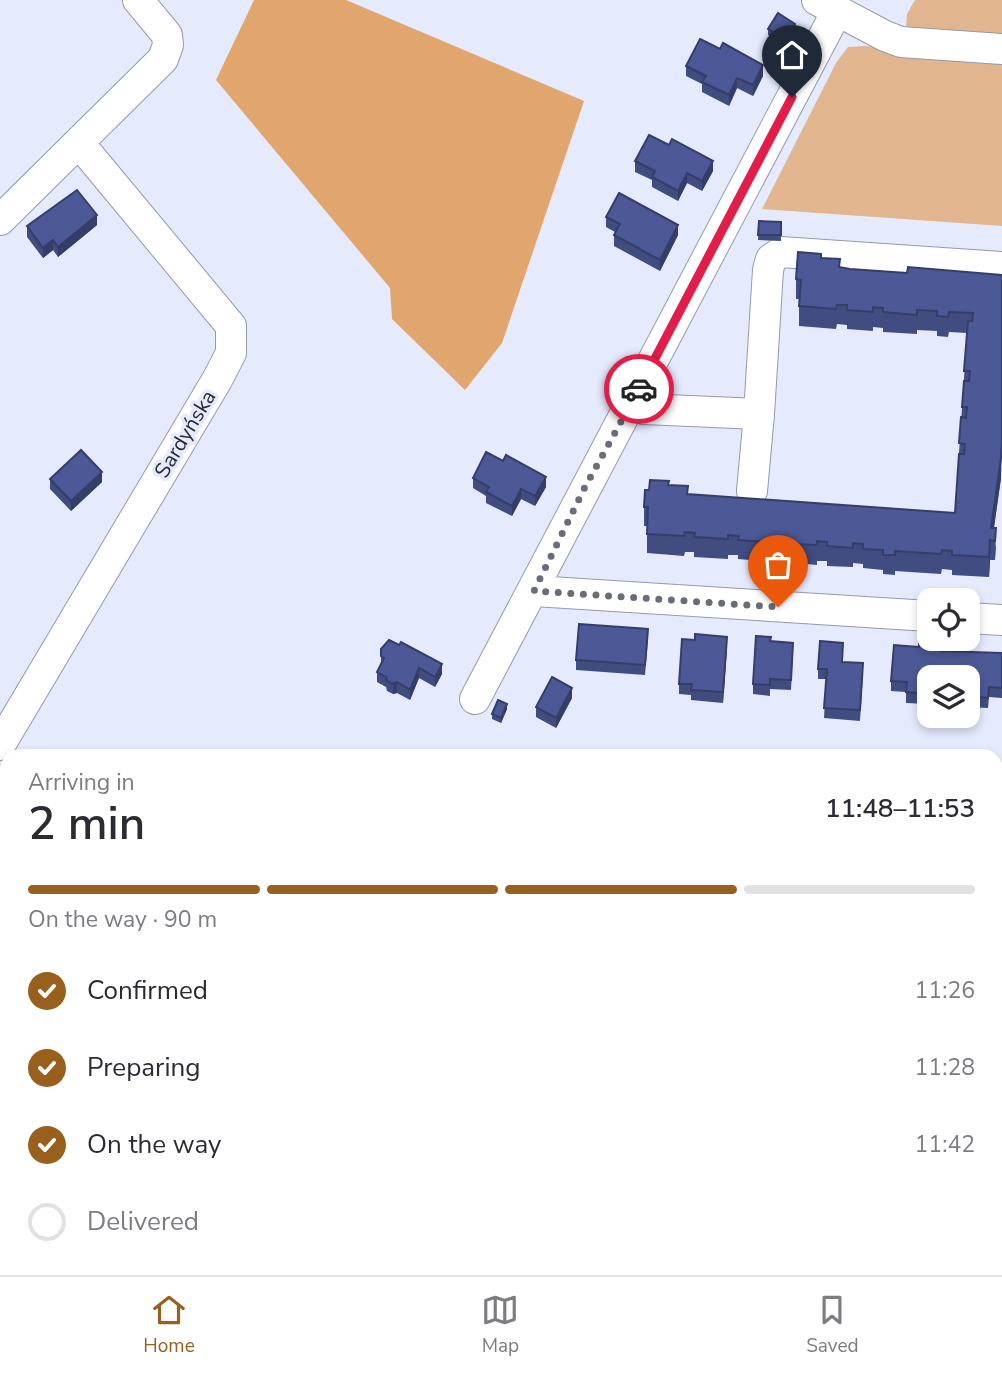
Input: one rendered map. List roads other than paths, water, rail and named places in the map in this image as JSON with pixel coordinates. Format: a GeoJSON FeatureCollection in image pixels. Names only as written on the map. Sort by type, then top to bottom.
{"type":"FeatureCollection","features":[{"type":"Feature","properties":{"kind":"street"},"geometry":{"type":"LineString","coordinates":[[0,220],[163,59],[169,45],[167,35],[138,0]]}},
{"type":"Feature","properties":{"kind":"street"},"geometry":{"type":"LineString","coordinates":[[475,699],[630,405],[827,5],[901,42],[1002,49]]}},
{"type":"Feature","properties":{"kind":"street","name":"Sardyńska"},"geometry":{"type":"LineString","coordinates":[[1,741],[231,353],[231,326],[79,143]]}},
{"type":"Feature","properties":{"kind":"street"},"geometry":{"type":"LineString","coordinates":[[752,491],[771,259],[781,252],[1002,267]]}},
{"type":"Feature","properties":{"kind":"street"},"geometry":{"type":"LineString","coordinates":[[630,405],[644,409],[759,414]]}},
{"type":"Feature","properties":{"kind":"street"},"geometry":{"type":"LineString","coordinates":[[534,591],[917,615]]}},
{"type":"Feature","properties":{"kind":"street"},"geometry":{"type":"LineString","coordinates":[[980,619],[1002,621]]}}]}
